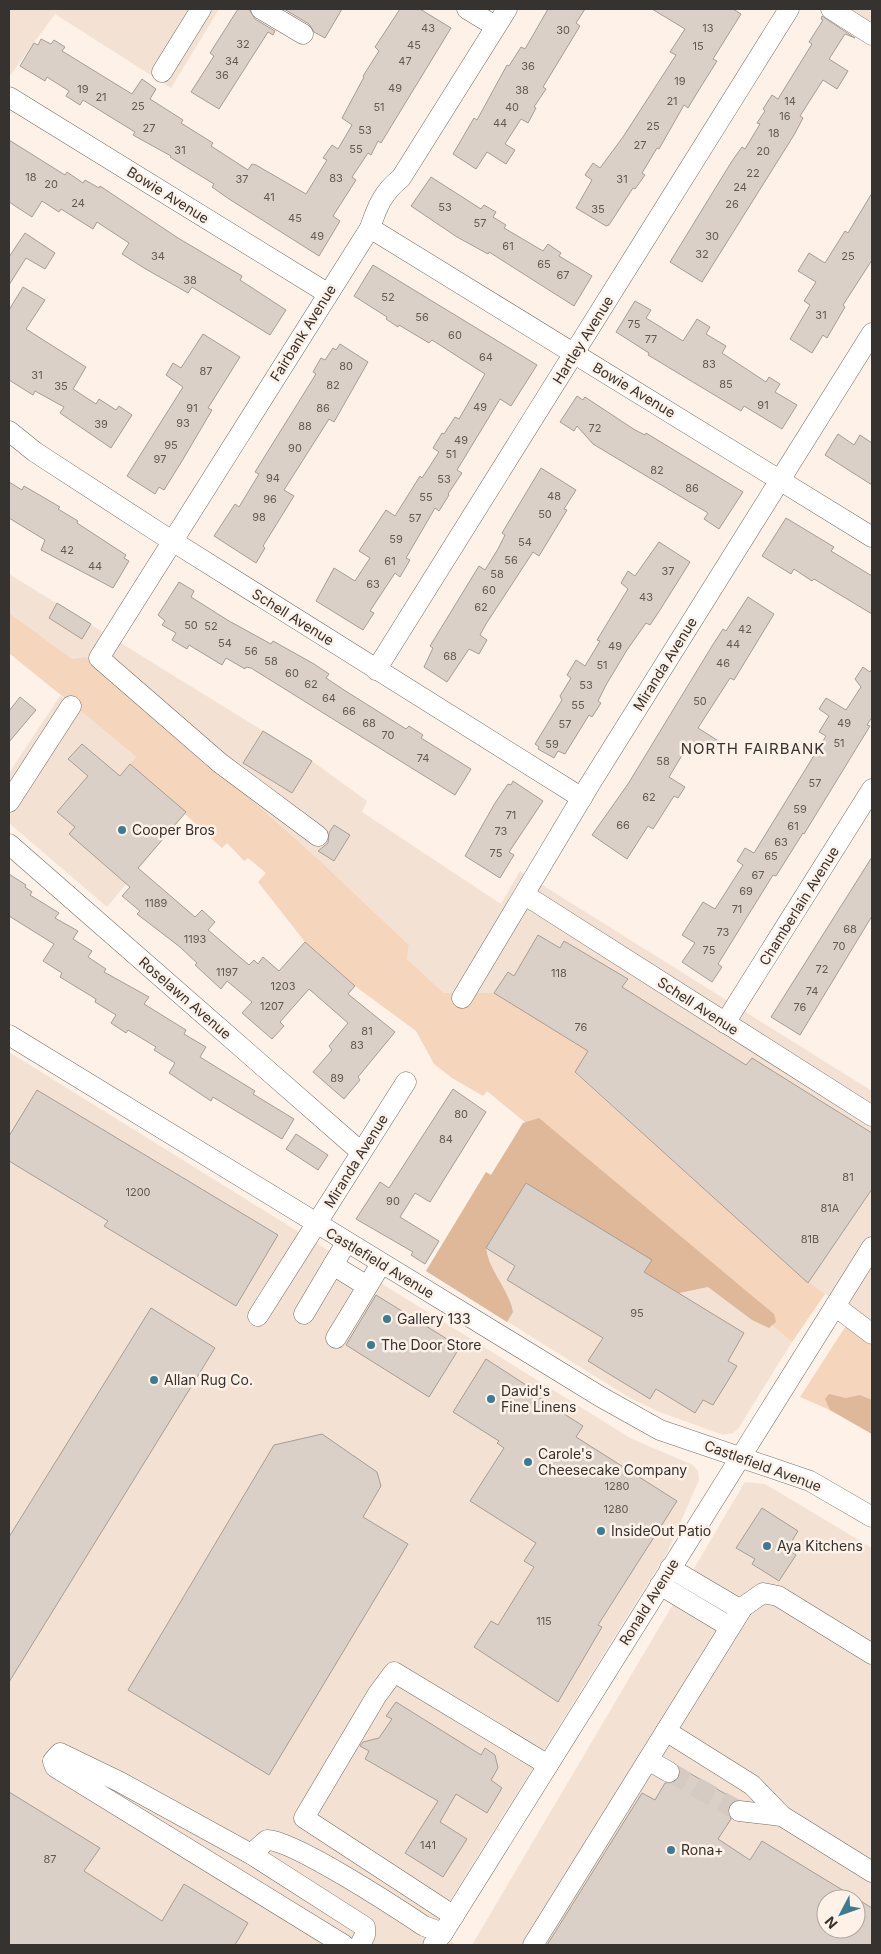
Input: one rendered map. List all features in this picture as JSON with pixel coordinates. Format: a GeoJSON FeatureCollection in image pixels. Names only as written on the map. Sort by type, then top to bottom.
{"type":"FeatureCollection","features":[{"type":"Feature","properties":{"kind":"street"},"geometry":{"type":"LineString","coordinates":[[162,72],[201,9]]}},
{"type":"Feature","properties":{"kind":"street"},"geometry":{"type":"LineString","coordinates":[[261,9],[303,34]]}},
{"type":"Feature","properties":{"kind":"street"},"geometry":{"type":"LineString","coordinates":[[467,9],[495,26]]}},
{"type":"Feature","properties":{"kind":"street","name":"Fairbank Avenue"},"geometry":{"type":"LineString","coordinates":[[318,836],[220,763],[98,658],[327,293],[370,228],[378,203],[388,189],[401,178],[507,9]]}},
{"type":"Feature","properties":{"kind":"street","name":"Hartley Avenue"},"geometry":{"type":"LineString","coordinates":[[376,670],[789,9]]}},
{"type":"Feature","properties":{"kind":"street"},"geometry":{"type":"LineString","coordinates":[[831,9],[872,34]]}},
{"type":"Feature","properties":{"kind":"street","name":"Bowie Avenue"},"geometry":{"type":"LineString","coordinates":[[9,97],[327,293]]}},
{"type":"Feature","properties":{"kind":"street","name":"Bowie Avenue"},"geometry":{"type":"LineString","coordinates":[[370,228],[872,537]]}},
{"type":"Feature","properties":{"kind":"street","name":"Miranda Avenue"},"geometry":{"type":"LineString","coordinates":[[462,998],[525,896],[582,798],[872,333]]}},
{"type":"Feature","properties":{"kind":"street","name":"Schell Avenue"},"geometry":{"type":"LineString","coordinates":[[9,431],[35,452],[172,541],[582,798]]}},
{"type":"Feature","properties":{"kind":"street"},"geometry":{"type":"LineString","coordinates":[[9,802],[71,706]]}},
{"type":"Feature","properties":{"kind":"street","name":"Chamberlain Avenue"},"geometry":{"type":"LineString","coordinates":[[725,1024],[872,789]]}},
{"type":"Feature","properties":{"kind":"street","name":"Roselawn Avenue"},"geometry":{"type":"LineString","coordinates":[[9,844],[361,1152]]}},
{"type":"Feature","properties":{"kind":"street","name":"Schell Avenue"},"geometry":{"type":"LineString","coordinates":[[525,896],[872,1116]]}},
{"type":"Feature","properties":{"kind":"street","name":"Castlefield Avenue"},"geometry":{"type":"LineString","coordinates":[[9,1035],[346,1243],[601,1397],[660,1430],[810,1480],[872,1517]]}},
{"type":"Feature","properties":{"kind":"street","name":"Miranda Avenue"},"geometry":{"type":"LineString","coordinates":[[258,1316],[406,1082]]}},
{"type":"Feature","properties":{"kind":"street"},"geometry":{"type":"LineString","coordinates":[[304,1314],[346,1243]]}},
{"type":"Feature","properties":{"kind":"street","name":"Ronald Avenue"},"geometry":{"type":"LineString","coordinates":[[438,1939],[872,1247]]}},
{"type":"Feature","properties":{"kind":"street"},"geometry":{"type":"LineString","coordinates":[[336,1338],[381,1264]]}},
{"type":"Feature","properties":{"kind":"street"},"geometry":{"type":"LineString","coordinates":[[333,1266],[367,1286]]}},
{"type":"Feature","properties":{"kind":"street"},"geometry":{"type":"LineString","coordinates":[[835,1306],[872,1334]]}},
{"type":"Feature","properties":{"kind":"street"},"geometry":{"type":"LineString","coordinates":[[665,1577],[736,1619]]}},
{"type":"Feature","properties":{"kind":"street"},"geometry":{"type":"LineString","coordinates":[[533,1945],[736,1619],[763,1593],[778,1596],[872,1654]]}},
{"type":"Feature","properties":{"kind":"street"},"geometry":{"type":"LineString","coordinates":[[454,1916],[304,1818],[377,1696],[394,1672],[548,1765]]}},
{"type":"Feature","properties":{"kind":"street"},"geometry":{"type":"LineString","coordinates":[[666,1732],[752,1785],[782,1816],[872,1872]]}},
{"type":"Feature","properties":{"kind":"street"},"geometry":{"type":"LineString","coordinates":[[344,1945],[55,1767],[53,1761],[60,1753],[120,1782],[251,1854],[365,1927],[365,1934],[360,1945]]}},
{"type":"Feature","properties":{"kind":"street"},"geometry":{"type":"LineString","coordinates":[[648,1760],[669,1772]]}},
{"type":"Feature","properties":{"kind":"street"},"geometry":{"type":"LineString","coordinates":[[738,1811],[782,1816]]}},
{"type":"Feature","properties":{"kind":"street"},"geometry":{"type":"LineString","coordinates":[[251,1854],[267,1840],[275,1840],[309,1857],[424,1926],[438,1939]]}},
{"type":"Feature","properties":{"kind":"shaded area"},"geometry":{"type":"Polygon","coordinates":[[[9,9],[219,9],[171,88],[55,14],[9,77],[9,9]]]}},
{"type":"Feature","properties":{"kind":"shaded area"},"geometry":{"type":"Polygon","coordinates":[[[827,9],[872,9],[872,37],[827,9]]]}},
{"type":"Feature","properties":{"kind":"shaded area"},"geometry":{"type":"Polygon","coordinates":[[[9,574],[312,761],[367,801],[362,812],[501,904],[520,871],[872,1091],[872,1337],[825,1294],[808,1283],[575,1072],[588,1052],[494,993],[444,993],[407,959],[409,945],[317,858],[118,680],[72,660],[9,613],[9,574]]]}},
{"type":"Feature","properties":{"kind":"shaded area"},"geometry":{"type":"Polygon","coordinates":[[[9,613],[72,659],[86,657],[118,680],[317,858],[409,945],[407,959],[444,993],[494,993],[588,1051],[575,1073],[808,1282],[825,1294],[792,1342],[487,1091],[483,1096],[452,1078],[434,1064],[416,1031],[355,986],[305,942],[258,882],[266,873],[248,858],[244,861],[227,843],[222,848],[130,764],[136,757],[9,653],[9,613]]]}},
{"type":"Feature","properties":{"kind":"shaded area"},"geometry":{"type":"Polygon","coordinates":[[[60,696],[86,713],[136,757],[131,764],[186,812],[107,907],[9,823],[9,773],[60,696]]]}},
{"type":"Feature","properties":{"kind":"shaded area"},"geometry":{"type":"Polygon","coordinates":[[[9,1052],[632,1439],[693,1465],[698,1471],[699,1480],[668,1551],[430,1933],[458,1945],[9,1945],[9,1052]]]}},
{"type":"Feature","properties":{"kind":"shaded area"},"geometry":{"type":"Polygon","coordinates":[[[539,1118],[774,1314],[776,1322],[769,1328],[752,1320],[708,1287],[679,1293],[644,1272],[651,1260],[526,1183],[486,1248],[491,1265],[511,1304],[513,1312],[507,1322],[426,1271],[486,1172],[491,1175],[523,1123],[539,1118]]]}},
{"type":"Feature","properties":{"kind":"shaded area"},"geometry":{"type":"Polygon","coordinates":[[[523,1123],[792,1342],[738,1429],[733,1433],[723,1435],[657,1411],[630,1398],[426,1271],[486,1172],[491,1175],[523,1123]]]}},
{"type":"Feature","properties":{"kind":"shaded area"},"geometry":{"type":"Polygon","coordinates":[[[851,1318],[872,1337],[872,1434],[830,1410],[800,1397],[851,1318]]]}},
{"type":"Feature","properties":{"kind":"shaded area"},"geometry":{"type":"Polygon","coordinates":[[[829,1394],[846,1398],[860,1395],[872,1400],[872,1434],[830,1410],[825,1399],[829,1394]]]}},
{"type":"Feature","properties":{"kind":"shaded area"},"geometry":{"type":"Polygon","coordinates":[[[745,1482],[765,1484],[872,1548],[872,1945],[472,1945],[745,1482]]]}},
{"type":"Feature","properties":{"kind":"building"},"geometry":{"type":"Polygon","coordinates":[[[238,9],[249,9],[255,19],[275,31],[273,35],[268,32],[219,109],[191,92],[214,56],[210,53],[238,9]]]}},
{"type":"Feature","properties":{"kind":"building"},"geometry":{"type":"Polygon","coordinates":[[[284,9],[342,9],[325,38],[314,32],[309,24],[284,9]]]}},
{"type":"Feature","properties":{"kind":"building"},"geometry":{"type":"Polygon","coordinates":[[[400,9],[420,9],[451,28],[381,143],[378,141],[371,155],[368,153],[352,177],[356,180],[333,216],[340,221],[319,256],[229,199],[212,187],[214,184],[171,156],[133,135],[135,132],[83,100],[80,105],[66,96],[69,91],[47,77],[45,81],[20,66],[34,43],[38,45],[41,39],[51,44],[54,40],[65,47],[62,51],[132,94],[142,79],[156,89],[150,99],[183,120],[181,123],[213,143],[211,146],[248,170],[252,164],[256,165],[306,194],[327,160],[323,158],[332,145],[338,149],[352,125],[342,118],[363,76],[379,51],[375,47],[400,9]]]}},
{"type":"Feature","properties":{"kind":"building"},"geometry":{"type":"Polygon","coordinates":[[[548,9],[585,9],[576,23],[580,26],[543,87],[546,89],[534,107],[536,108],[528,123],[521,119],[505,144],[515,150],[506,164],[487,152],[476,169],[453,154],[474,118],[477,120],[507,65],[509,66],[521,47],[525,49],[548,9]]]}},
{"type":"Feature","properties":{"kind":"building"},"geometry":{"type":"Polygon","coordinates":[[[652,9],[733,9],[741,14],[713,59],[717,61],[688,108],[684,105],[659,149],[657,148],[642,173],[645,175],[635,189],[633,188],[609,225],[606,226],[576,208],[592,180],[585,175],[593,163],[600,168],[623,137],[676,55],[670,52],[685,29],[652,9]]]}},
{"type":"Feature","properties":{"kind":"building"},"geometry":{"type":"Polygon","coordinates":[[[822,16],[855,38],[845,34],[829,59],[848,71],[837,89],[823,80],[800,116],[803,118],[794,135],[702,282],[670,262],[732,161],[742,147],[745,149],[760,124],[757,123],[772,95],[778,99],[812,44],[809,42],[823,20],[821,19],[822,16]]]}},
{"type":"Feature","properties":{"kind":"building"},"geometry":{"type":"Polygon","coordinates":[[[9,140],[65,175],[67,172],[83,183],[85,180],[99,188],[100,186],[178,238],[242,276],[240,280],[286,310],[270,335],[192,287],[188,293],[122,254],[129,243],[97,222],[93,229],[61,209],[59,212],[42,201],[32,217],[9,202],[9,140]]]}},
{"type":"Feature","properties":{"kind":"building"},"geometry":{"type":"Polygon","coordinates":[[[431,177],[481,209],[484,205],[496,212],[493,217],[506,225],[504,228],[543,251],[548,244],[561,253],[559,256],[592,276],[574,306],[489,252],[488,254],[457,237],[411,206],[431,177]]]}},
{"type":"Feature","properties":{"kind":"building"},"geometry":{"type":"Polygon","coordinates":[[[872,193],[872,260],[843,305],[845,307],[827,338],[823,335],[812,353],[790,339],[810,305],[804,301],[816,282],[798,271],[809,253],[825,263],[845,231],[848,233],[872,193]]]}},
{"type":"Feature","properties":{"kind":"building"},"geometry":{"type":"Polygon","coordinates":[[[25,233],[55,253],[45,269],[26,258],[9,285],[9,257],[25,233]]]}},
{"type":"Feature","properties":{"kind":"building"},"geometry":{"type":"Polygon","coordinates":[[[373,265],[537,365],[511,406],[500,399],[457,470],[462,473],[449,495],[439,511],[435,508],[406,558],[410,560],[400,577],[395,573],[370,611],[374,613],[363,630],[316,601],[334,568],[355,581],[370,558],[359,551],[386,510],[395,516],[420,476],[422,478],[439,452],[433,448],[442,433],[444,434],[455,417],[459,419],[485,374],[432,340],[429,343],[399,325],[398,327],[386,319],[387,317],[354,296],[373,265]]]}},
{"type":"Feature","properties":{"kind":"building"},"geometry":{"type":"Polygon","coordinates":[[[23,287],[45,300],[26,329],[86,367],[73,389],[96,404],[99,399],[116,410],[119,406],[132,415],[111,448],[60,413],[64,407],[35,391],[33,395],[9,380],[9,310],[23,287]]]}},
{"type":"Feature","properties":{"kind":"building"},"geometry":{"type":"Polygon","coordinates":[[[635,301],[651,310],[646,318],[683,341],[697,319],[710,327],[706,334],[726,346],[722,353],[766,382],[769,377],[780,384],[775,392],[797,405],[782,429],[744,406],[741,411],[648,355],[649,353],[616,332],[635,301]]]}},
{"type":"Feature","properties":{"kind":"building"},"geometry":{"type":"Polygon","coordinates":[[[203,334],[240,357],[208,408],[212,410],[182,461],[164,490],[159,487],[155,494],[127,476],[183,387],[166,375],[173,363],[181,368],[203,334]]]}},
{"type":"Feature","properties":{"kind":"building"},"geometry":{"type":"Polygon","coordinates":[[[340,344],[368,362],[334,422],[329,419],[284,490],[294,496],[263,546],[265,548],[256,563],[214,536],[235,504],[239,507],[259,474],[255,472],[316,374],[313,372],[321,358],[325,360],[333,348],[336,350],[340,344]]]}},
{"type":"Feature","properties":{"kind":"building"},"geometry":{"type":"Polygon","coordinates":[[[577,396],[583,400],[585,397],[635,430],[645,435],[646,433],[743,492],[719,529],[704,519],[708,513],[593,444],[577,426],[574,431],[560,422],[577,396]]]}},
{"type":"Feature","properties":{"kind":"building"},"geometry":{"type":"Polygon","coordinates":[[[838,434],[854,445],[860,435],[872,443],[872,485],[825,455],[838,434]]]}},
{"type":"Feature","properties":{"kind":"building"},"geometry":{"type":"Polygon","coordinates":[[[541,468],[576,490],[564,509],[567,510],[539,556],[533,552],[486,624],[480,635],[487,640],[479,654],[469,649],[447,682],[424,667],[433,648],[430,646],[479,566],[485,570],[505,535],[502,533],[541,468]]]}},
{"type":"Feature","properties":{"kind":"building"},"geometry":{"type":"Polygon","coordinates":[[[9,482],[22,490],[24,486],[60,507],[58,509],[78,521],[77,523],[126,555],[124,558],[129,561],[113,588],[41,550],[45,540],[9,518],[9,482]]]}},
{"type":"Feature","properties":{"kind":"building"},"geometry":{"type":"Polygon","coordinates":[[[786,518],[834,547],[831,551],[872,576],[872,614],[814,579],[812,581],[794,569],[791,574],[762,556],[786,518]]]}},
{"type":"Feature","properties":{"kind":"building"},"geometry":{"type":"Polygon","coordinates":[[[659,542],[690,562],[650,625],[646,623],[627,650],[606,685],[598,701],[601,703],[592,717],[589,715],[565,754],[558,751],[554,758],[538,749],[539,747],[535,744],[562,700],[560,696],[571,678],[567,675],[576,660],[585,666],[600,641],[597,640],[628,589],[621,583],[628,571],[635,576],[659,542]]]}},
{"type":"Feature","properties":{"kind":"building"},"geometry":{"type":"Polygon","coordinates":[[[179,582],[194,591],[191,597],[271,644],[273,641],[314,664],[329,674],[326,678],[406,729],[409,726],[423,735],[421,738],[471,769],[455,795],[251,668],[246,667],[245,669],[226,658],[222,665],[189,645],[187,649],[172,640],[176,633],[162,625],[165,621],[158,615],[179,582]]]}},
{"type":"Feature","properties":{"kind":"building"},"geometry":{"type":"Polygon","coordinates":[[[748,597],[774,614],[734,680],[730,678],[698,728],[720,742],[712,755],[690,742],[669,777],[685,787],[678,798],[674,796],[653,829],[648,826],[627,859],[592,835],[628,784],[723,629],[726,631],[748,597]]]}},
{"type":"Feature","properties":{"kind":"building"},"geometry":{"type":"Polygon","coordinates":[[[57,603],[91,624],[82,639],[49,618],[57,603]]]}},
{"type":"Feature","properties":{"kind":"building"},"geometry":{"type":"Polygon","coordinates":[[[863,667],[870,672],[872,669],[872,717],[867,725],[870,726],[804,834],[776,876],[773,875],[718,964],[722,967],[712,982],[682,962],[695,943],[682,935],[703,902],[715,909],[743,865],[737,861],[745,848],[754,853],[826,736],[819,732],[829,716],[819,709],[826,698],[846,710],[861,687],[855,679],[863,667]]]}},
{"type":"Feature","properties":{"kind":"building"},"geometry":{"type":"Polygon","coordinates":[[[20,697],[36,710],[9,742],[9,711],[20,697]]]}},
{"type":"Feature","properties":{"kind":"building"},"geometry":{"type":"Polygon","coordinates":[[[263,731],[312,761],[292,793],[243,763],[263,731]]]}},
{"type":"Feature","properties":{"kind":"building"},"geometry":{"type":"Polygon","coordinates":[[[82,744],[120,776],[130,764],[186,812],[138,868],[195,917],[202,910],[215,922],[208,930],[249,965],[254,960],[258,964],[263,957],[279,971],[305,942],[355,986],[348,994],[395,1032],[358,1077],[360,1080],[344,1099],[313,1072],[332,1050],[329,1046],[348,1023],[309,989],[280,1022],[284,1026],[272,1039],[242,1013],[252,1002],[227,981],[221,989],[195,965],[197,963],[180,947],[137,914],[140,911],[122,896],[130,887],[69,834],[75,827],[57,812],[88,776],[68,759],[82,744]]]}},
{"type":"Feature","properties":{"kind":"building"},"geometry":{"type":"Polygon","coordinates":[[[513,781],[543,801],[509,852],[514,855],[500,878],[465,856],[495,803],[508,784],[511,785],[513,781]]]}},
{"type":"Feature","properties":{"kind":"building"},"geometry":{"type":"Polygon","coordinates":[[[334,825],[350,835],[334,861],[318,851],[328,843],[329,833],[334,825]]]}},
{"type":"Feature","properties":{"kind":"building"},"geometry":{"type":"Polygon","coordinates":[[[872,857],[872,916],[800,1035],[771,1017],[872,857]]]}},
{"type":"Feature","properties":{"kind":"building"},"geometry":{"type":"Polygon","coordinates":[[[9,874],[26,885],[25,887],[32,892],[30,895],[59,913],[55,918],[78,931],[73,939],[92,951],[88,957],[106,969],[104,972],[149,997],[144,1004],[186,1030],[184,1034],[206,1047],[200,1057],[255,1091],[253,1094],[294,1119],[282,1139],[213,1097],[211,1101],[169,1073],[175,1063],[154,1050],[156,1047],[128,1030],[126,1033],[111,1023],[116,1015],[95,1002],[96,999],[60,977],[62,973],[43,961],[54,944],[9,916],[9,874]]]}},
{"type":"Feature","properties":{"kind":"building"},"geometry":{"type":"Polygon","coordinates":[[[538,935],[560,948],[564,941],[628,979],[622,987],[746,1065],[752,1058],[872,1133],[872,1189],[808,1283],[575,1072],[588,1051],[494,993],[508,972],[514,976],[538,935]]]}},
{"type":"Feature","properties":{"kind":"building"},"geometry":{"type":"Polygon","coordinates":[[[453,1089],[486,1112],[430,1202],[415,1193],[400,1217],[439,1241],[425,1264],[411,1255],[413,1252],[356,1219],[380,1182],[389,1188],[453,1089]]]}},
{"type":"Feature","properties":{"kind":"building"},"geometry":{"type":"Polygon","coordinates":[[[37,1090],[278,1235],[236,1306],[104,1226],[108,1221],[9,1161],[9,1136],[37,1090]]]}},
{"type":"Feature","properties":{"kind":"building"},"geometry":{"type":"Polygon","coordinates":[[[296,1134],[328,1155],[318,1170],[286,1149],[296,1134]]]}},
{"type":"Feature","properties":{"kind":"building"},"geometry":{"type":"Polygon","coordinates":[[[526,1183],[652,1260],[644,1272],[744,1333],[728,1361],[737,1366],[713,1405],[703,1400],[695,1413],[656,1389],[650,1399],[588,1361],[603,1338],[507,1280],[515,1266],[486,1248],[526,1183]]]}},
{"type":"Feature","properties":{"kind":"building"},"geometry":{"type":"Polygon","coordinates":[[[376,1295],[460,1347],[429,1397],[346,1345],[376,1295]]]}},
{"type":"Feature","properties":{"kind":"building"},"geometry":{"type":"Polygon","coordinates":[[[151,1308],[215,1348],[9,1682],[9,1537],[151,1308]]]}},
{"type":"Feature","properties":{"kind":"building"},"geometry":{"type":"Polygon","coordinates":[[[486,1359],[529,1387],[527,1390],[583,1426],[576,1437],[677,1501],[598,1625],[602,1627],[558,1702],[474,1647],[491,1621],[498,1625],[534,1567],[524,1561],[536,1543],[470,1501],[504,1448],[497,1443],[499,1441],[453,1412],[486,1359]]]}},
{"type":"Feature","properties":{"kind":"building"},"geometry":{"type":"Polygon","coordinates":[[[322,1434],[377,1472],[381,1486],[363,1517],[408,1544],[269,1775],[128,1690],[274,1445],[322,1434]]]}},
{"type":"Feature","properties":{"kind":"building","name":"Aya Kitchens"},"geometry":{"type":"Polygon","coordinates":[[[762,1508],[798,1531],[792,1541],[797,1544],[792,1552],[796,1555],[779,1581],[752,1564],[755,1559],[736,1548],[762,1508]]]}},
{"type":"Feature","properties":{"kind":"building"},"geometry":{"type":"Polygon","coordinates":[[[396,1702],[481,1755],[485,1748],[495,1755],[498,1768],[491,1780],[502,1788],[487,1813],[456,1794],[440,1822],[467,1839],[443,1877],[405,1853],[438,1801],[365,1759],[369,1751],[360,1746],[363,1742],[379,1738],[392,1719],[386,1716],[396,1702]]]}},
{"type":"Feature","properties":{"kind":"building","name":"Rona+"},"geometry":{"type":"Polygon","coordinates":[[[679,1767],[736,1800],[729,1804],[727,1810],[731,1819],[718,1839],[750,1860],[762,1841],[841,1889],[816,1889],[816,1939],[866,1939],[866,1904],[872,1908],[872,1945],[547,1945],[642,1793],[655,1800],[665,1783],[675,1782],[679,1778],[679,1767]]]}},
{"type":"Feature","properties":{"kind":"building"},"geometry":{"type":"Polygon","coordinates":[[[9,1792],[100,1848],[84,1871],[162,1921],[184,1884],[248,1923],[235,1945],[9,1945],[9,1792]]]}},
{"type":"Feature","properties":{"kind":"tunnel"},"geometry":{"type":"LineString","coordinates":[[669,1772],[739,1811]]}},
{"type":"Feature","properties":{"kind":"place","name":"Cooper Bros"},"geometry":{"type":"Point","coordinates":[122,830]}},
{"type":"Feature","properties":{"kind":"place","name":"Gallery 133"},"geometry":{"type":"Point","coordinates":[387,1319]}},
{"type":"Feature","properties":{"kind":"place","name":"The Door Store"},"geometry":{"type":"Point","coordinates":[371,1345]}},
{"type":"Feature","properties":{"kind":"place","name":"Allan Rug Co."},"geometry":{"type":"Point","coordinates":[154,1380]}},
{"type":"Feature","properties":{"kind":"place","name":"David's Fine Linens"},"geometry":{"type":"Point","coordinates":[491,1399]}},
{"type":"Feature","properties":{"kind":"place","name":"Carole's Cheesecake Company"},"geometry":{"type":"Point","coordinates":[528,1462]}},
{"type":"Feature","properties":{"kind":"place","name":"InsideOut Patio"},"geometry":{"type":"Point","coordinates":[601,1531]}},
{"type":"Feature","properties":{"kind":"place","name":"Aya Kitchens"},"geometry":{"type":"Point","coordinates":[767,1546]}},
{"type":"Feature","properties":{"kind":"place","name":"Rona+"},"geometry":{"type":"Point","coordinates":[671,1850]}},
{"type":"Feature","properties":{"kind":"district","name":"NORTH FAIRBANK"},"geometry":{"type":"Point","coordinates":[753,749]}}]}
